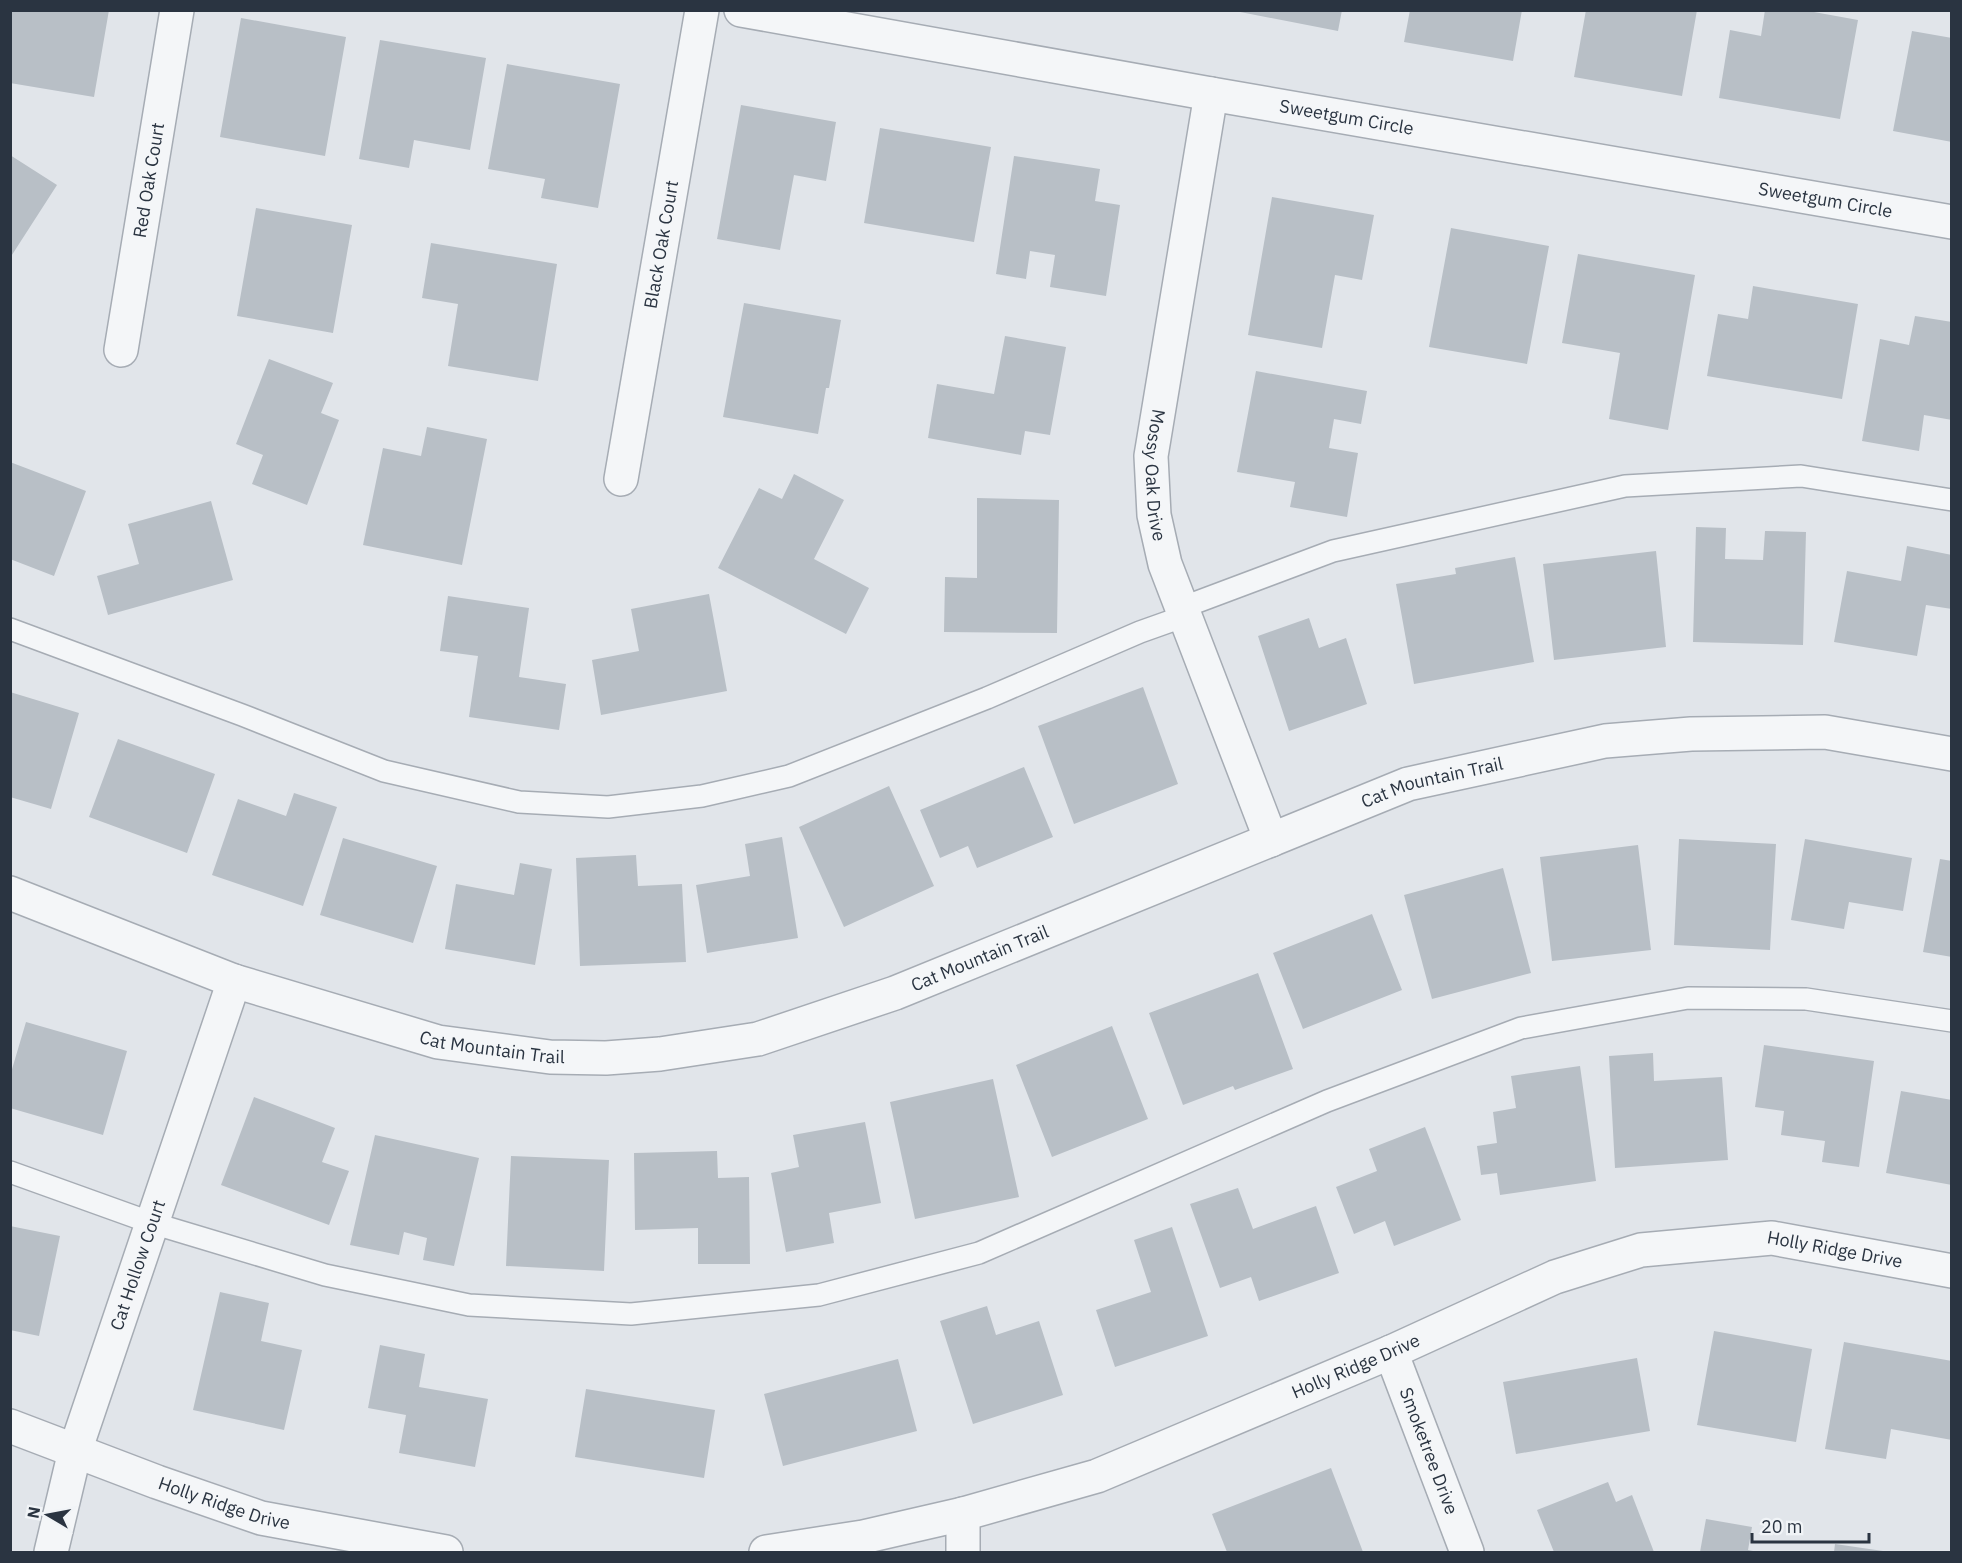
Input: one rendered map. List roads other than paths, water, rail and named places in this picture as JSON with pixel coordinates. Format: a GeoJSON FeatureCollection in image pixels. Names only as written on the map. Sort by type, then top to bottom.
{"type":"FeatureCollection","features":[{"type":"Feature","properties":{"kind":"street","name":"Red Oak Court"},"geometry":{"type":"LineString","coordinates":[[121,350],[177,10]]}},
{"type":"Feature","properties":{"kind":"street","name":"Black Oak Court"},"geometry":{"type":"LineString","coordinates":[[621,479],[702,10]]}},
{"type":"Feature","properties":{"kind":"street","name":"Sweetgum Circle"},"geometry":{"type":"LineString","coordinates":[[741,10],[1952,222]]}},
{"type":"Feature","properties":{"kind":"street","name":"Mossy Oak Drive"},"geometry":{"type":"LineString","coordinates":[[1211,94],[1151,456],[1154,515],[1165,564],[1271,840]]}},
{"type":"Feature","properties":{"kind":"street","name":"Cat Mountain Trail"},"geometry":{"type":"LineString","coordinates":[[10,893],[234,981],[438,1042],[550,1057],[606,1058],[660,1054],[758,1039],[896,993],[1408,784],[1605,741],[1691,734],[1825,732],[1952,754]]}},
{"type":"Feature","properties":{"kind":"street","name":"Cat Hollow Court"},"geometry":{"type":"LineString","coordinates":[[51,1552],[75,1451],[234,981]]}},
{"type":"Feature","properties":{"kind":"street","name":"Holly Ridge Drive"},"geometry":{"type":"LineString","coordinates":[[766,1552],[863,1537],[963,1514],[1097,1476],[1391,1352],[1555,1277],[1641,1250],[1772,1238],[1952,1271]]}},
{"type":"Feature","properties":{"kind":"street","name":"Smoketree Drive"},"geometry":{"type":"LineString","coordinates":[[1391,1352],[1467,1552]]}},
{"type":"Feature","properties":{"kind":"street","name":"Holly Ridge Drive"},"geometry":{"type":"LineString","coordinates":[[10,1426],[157,1482],[261,1518],[446,1552]]}},
{"type":"Feature","properties":{"kind":"street"},"geometry":{"type":"LineString","coordinates":[[963,1514],[963,1552]]}},
{"type":"Feature","properties":{"kind":"lane"},"geometry":{"type":"LineString","coordinates":[[10,629],[242,714],[384,771],[519,802],[608,807],[702,796],[789,776],[987,698],[1183,612],[1333,551],[1625,486],[1801,476],[1952,500]]}},
{"type":"Feature","properties":{"kind":"lane"},"geometry":{"type":"LineString","coordinates":[[10,1172],[152,1223],[325,1275],[468,1305],[631,1314],[819,1294],[979,1253],[1327,1101],[1521,1028],[1688,998],[1806,999],[1952,1021]]}}]}
